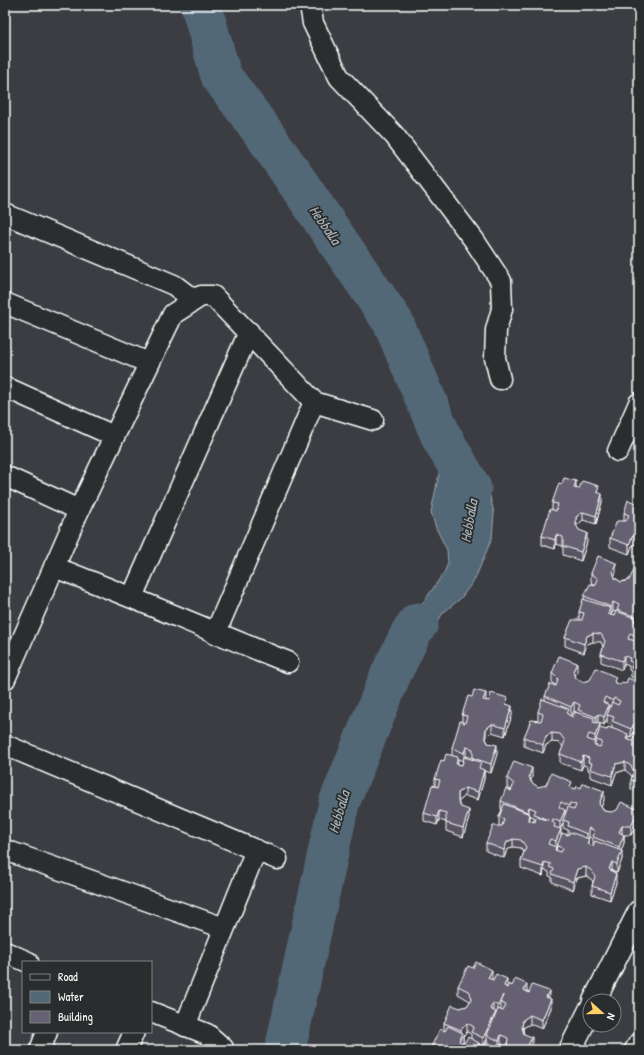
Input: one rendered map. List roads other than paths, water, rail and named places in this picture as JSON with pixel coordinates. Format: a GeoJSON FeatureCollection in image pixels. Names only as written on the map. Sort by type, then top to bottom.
{"type":"FeatureCollection","features":[{"type":"Feature","properties":{"kind":"main road"},"geometry":{"type":"LineString","coordinates":[[598,993],[639,912]]}},
{"type":"Feature","properties":{"kind":"main road"},"geometry":{"type":"LineString","coordinates":[[570,1050],[582,1026]]}},
{"type":"Feature","properties":{"kind":"main road"},"geometry":{"type":"LineString","coordinates":[[636,1050],[639,1045]]}},
{"type":"Feature","properties":{"kind":"street"},"geometry":{"type":"LineString","coordinates":[[310,5],[313,23],[339,77],[394,135],[474,240],[501,281],[502,309],[496,330],[495,358],[500,379]]}},
{"type":"Feature","properties":{"kind":"street"},"geometry":{"type":"LineString","coordinates":[[5,214],[174,285],[194,300]]}},
{"type":"Feature","properties":{"kind":"street"},"geometry":{"type":"LineString","coordinates":[[5,679],[79,510],[172,314],[202,296],[213,296],[249,332],[314,402],[374,420]]}},
{"type":"Feature","properties":{"kind":"street"},"geometry":{"type":"LineString","coordinates":[[5,303],[149,363]]}},
{"type":"Feature","properties":{"kind":"street"},"geometry":{"type":"LineString","coordinates":[[132,597],[249,332]]}},
{"type":"Feature","properties":{"kind":"street"},"geometry":{"type":"LineString","coordinates":[[5,387],[114,436]]}},
{"type":"Feature","properties":{"kind":"street"},"geometry":{"type":"LineString","coordinates":[[215,634],[314,402]]}},
{"type":"Feature","properties":{"kind":"street"},"geometry":{"type":"LineString","coordinates":[[618,451],[639,403]]}},
{"type":"Feature","properties":{"kind":"street"},"geometry":{"type":"LineString","coordinates":[[5,476],[79,510]]}},
{"type":"Feature","properties":{"kind":"street"},"geometry":{"type":"LineString","coordinates":[[54,567],[132,597],[215,634],[288,662]]}},
{"type":"Feature","properties":{"kind":"street"},"geometry":{"type":"LineString","coordinates":[[5,744],[277,859]]}},
{"type":"Feature","properties":{"kind":"street"},"geometry":{"type":"LineString","coordinates":[[5,850],[224,928]]}},
{"type":"Feature","properties":{"kind":"street"},"geometry":{"type":"LineString","coordinates":[[185,1026],[256,850]]}},
{"type":"Feature","properties":{"kind":"street"},"geometry":{"type":"LineString","coordinates":[[5,952],[26,961]]}},
{"type":"Feature","properties":{"kind":"street"},"geometry":{"type":"LineString","coordinates":[[152,1012],[207,1034],[223,1048],[222,1050]]}},
{"type":"Feature","properties":{"kind":"street"},"geometry":{"type":"LineString","coordinates":[[40,1050],[47,1033]]}},
{"type":"Feature","properties":{"kind":"street"},"geometry":{"type":"LineString","coordinates":[[126,1050],[134,1033]]}},
{"type":"Feature","properties":{"kind":"water"},"geometry":{"type":"Polygon","coordinates":[[[452,436],[459,444],[473,474],[485,484],[489,492],[494,513],[492,538],[475,579],[461,598],[443,613],[424,642],[419,657],[408,667],[391,674],[383,666],[385,650],[393,632],[425,600],[445,571],[448,563],[447,550],[436,528],[431,512],[442,459],[440,446],[442,438],[452,436]]]}},
{"type":"Feature","properties":{"kind":"waterway","name":"Hebballa"},"geometry":{"type":"LineString","coordinates":[[201,5],[221,76],[265,135],[393,322],[442,438],[471,488]]}},
{"type":"Feature","properties":{"kind":"waterway","name":"Hebballa"},"geometry":{"type":"LineString","coordinates":[[285,1050],[339,803],[391,674],[412,631],[418,623]]}}]}
